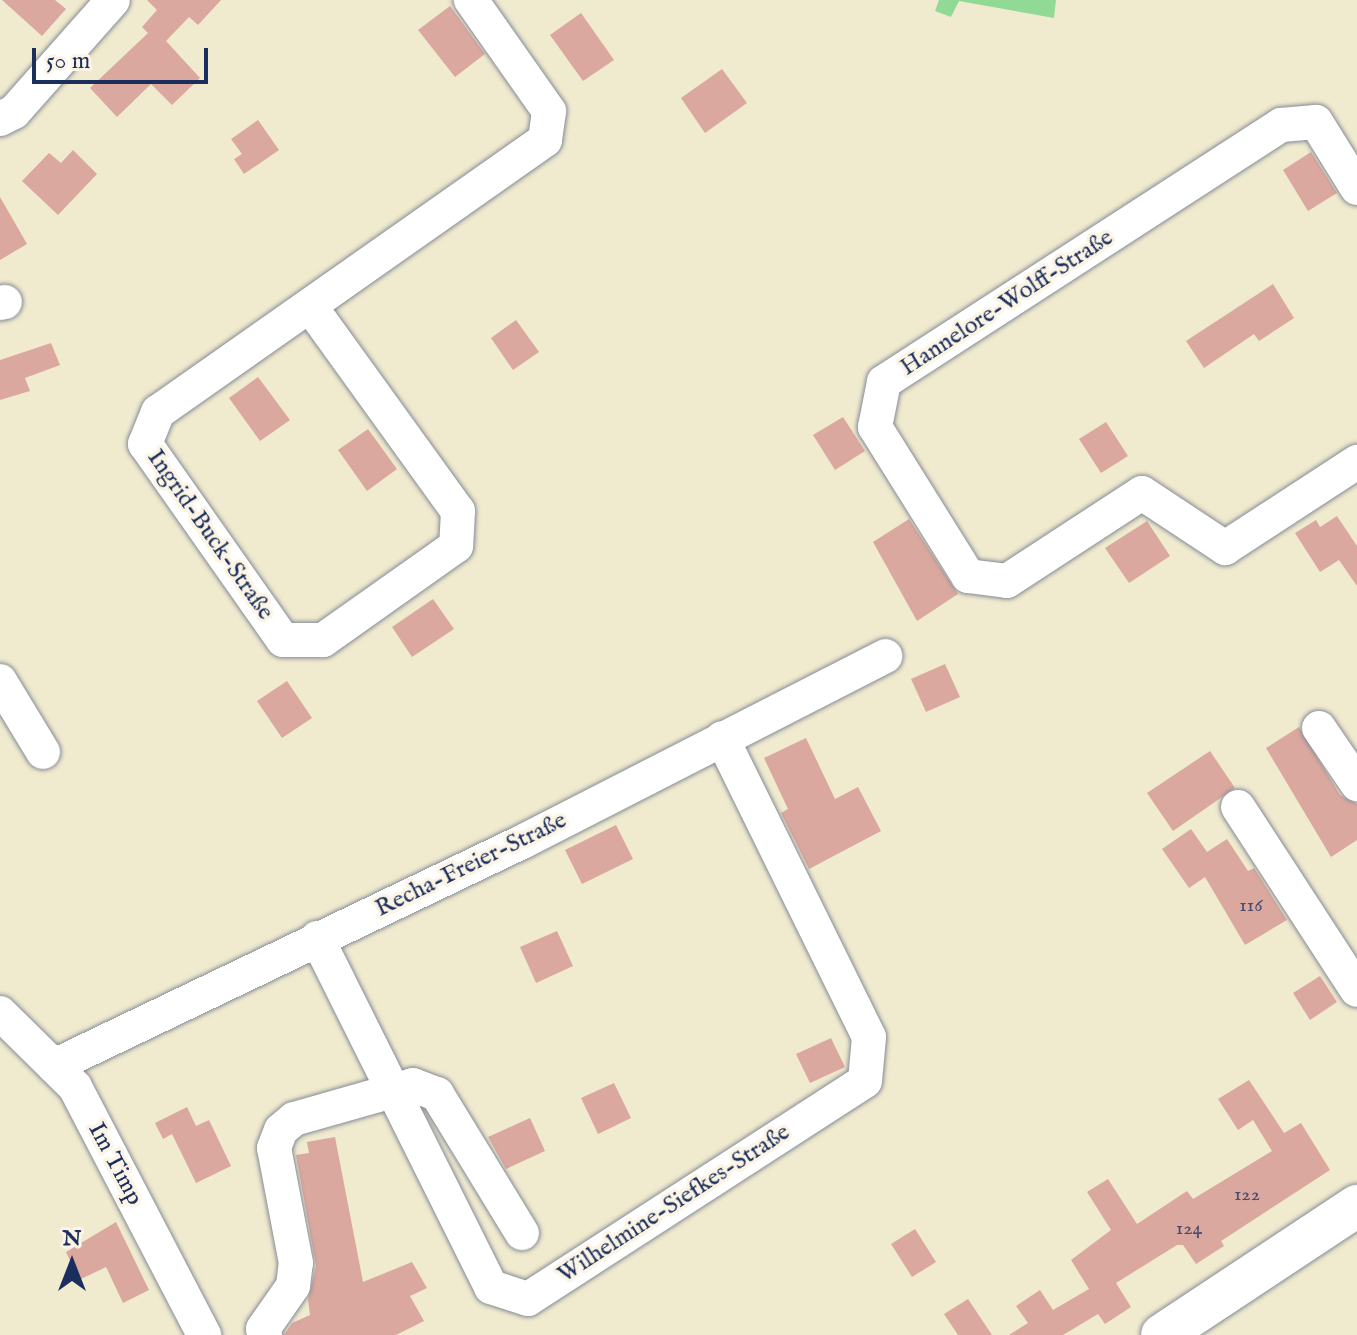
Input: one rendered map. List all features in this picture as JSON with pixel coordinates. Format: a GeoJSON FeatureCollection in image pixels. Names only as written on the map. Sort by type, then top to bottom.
{"type":"FeatureCollection","features":[{"type":"Feature","properties":{"kind":"main road"},"geometry":{"type":"LineString","coordinates":[[1162,1335],[1357,1206]]}},
{"type":"Feature","properties":{"kind":"street"},"geometry":{"type":"LineString","coordinates":[[0,119],[14,112],[113,0]]}},
{"type":"Feature","properties":{"kind":"street","name":"Ingrid-Buck-Straße"},"geometry":{"type":"LineString","coordinates":[[310,306],[458,511],[457,534],[456,546],[323,640],[283,640],[145,444],[158,412],[545,140],[549,111],[471,0]]}},
{"type":"Feature","properties":{"kind":"street","name":"Hannelore-Wolff-Straße"},"geometry":{"type":"LineString","coordinates":[[1357,188],[1316,122],[1281,125],[884,382],[875,427],[968,576],[1007,581],[1142,493],[1225,548],[1357,462]]}},
{"type":"Feature","properties":{"kind":"street","name":"Recha-Freier-Straße"},"geometry":{"type":"LineString","coordinates":[[54,1066],[524,841],[885,656]]}},
{"type":"Feature","properties":{"kind":"street"},"geometry":{"type":"LineString","coordinates":[[0,681],[43,752]]}},
{"type":"Feature","properties":{"kind":"street"},"geometry":{"type":"LineString","coordinates":[[1319,728],[1357,784]]}},
{"type":"Feature","properties":{"kind":"street","name":"Wilhelmine-Siefkes-Straße"},"geometry":{"type":"LineString","coordinates":[[317,938],[491,1287],[528,1299],[865,1081],[869,1037],[722,738]]}},
{"type":"Feature","properties":{"kind":"street"},"geometry":{"type":"LineString","coordinates":[[1238,807],[1357,990]]}},
{"type":"Feature","properties":{"kind":"street","name":"Im Timp"},"geometry":{"type":"LineString","coordinates":[[0,1013],[75,1087],[204,1335]]}},
{"type":"Feature","properties":{"kind":"street"},"geometry":{"type":"LineString","coordinates":[[265,1335],[263,1329],[293,1286],[296,1263],[274,1148],[281,1130],[294,1119],[413,1085],[437,1094],[522,1233]]}},
{"type":"Feature","properties":{"kind":"green space"},"geometry":{"type":"Polygon","coordinates":[[[939,0],[1056,0],[1054,18],[959,1],[951,17],[935,11],[939,0]]]}},
{"type":"Feature","properties":{"kind":"building"},"geometry":{"type":"Polygon","coordinates":[[[2,0],[55,0],[66,9],[42,36],[2,0]]]}},
{"type":"Feature","properties":{"kind":"building"},"geometry":{"type":"Polygon","coordinates":[[[147,0],[221,0],[198,25],[189,17],[166,41],[200,78],[172,105],[151,84],[117,117],[90,88],[148,33],[142,27],[157,10],[147,0]]]}},
{"type":"Feature","properties":{"kind":"building"},"geometry":{"type":"Polygon","coordinates":[[[450,6],[485,54],[455,77],[418,30],[450,6]]]}},
{"type":"Feature","properties":{"kind":"building"},"geometry":{"type":"Polygon","coordinates":[[[581,13],[614,60],[583,81],[550,35],[581,13]]]}},
{"type":"Feature","properties":{"kind":"building"},"geometry":{"type":"Polygon","coordinates":[[[722,69],[747,103],[705,133],[681,98],[722,69]]]}},
{"type":"Feature","properties":{"kind":"building"},"geometry":{"type":"Polygon","coordinates":[[[258,120],[279,150],[244,174],[234,159],[242,154],[231,139],[258,120]]]}},
{"type":"Feature","properties":{"kind":"building"},"geometry":{"type":"Polygon","coordinates":[[[73,150],[97,174],[58,215],[22,181],[49,153],[61,163],[73,150]]]}},
{"type":"Feature","properties":{"kind":"building"},"geometry":{"type":"Polygon","coordinates":[[[1311,152],[1337,193],[1308,211],[1283,170],[1311,152]]]}},
{"type":"Feature","properties":{"kind":"building"},"geometry":{"type":"Polygon","coordinates":[[[0,197],[27,244],[0,260],[0,197]]]}},
{"type":"Feature","properties":{"kind":"building"},"geometry":{"type":"Polygon","coordinates":[[[1273,284],[1294,318],[1259,341],[1254,334],[1204,368],[1186,341],[1273,284]]]}},
{"type":"Feature","properties":{"kind":"building"},"geometry":{"type":"Polygon","coordinates":[[[516,320],[539,352],[513,370],[491,338],[516,320]]]}},
{"type":"Feature","properties":{"kind":"building"},"geometry":{"type":"Polygon","coordinates":[[[51,343],[60,365],[25,378],[30,391],[0,400],[0,360],[51,343]]]}},
{"type":"Feature","properties":{"kind":"building"},"geometry":{"type":"Polygon","coordinates":[[[258,377],[290,420],[260,441],[229,398],[258,377]]]}},
{"type":"Feature","properties":{"kind":"building"},"geometry":{"type":"Polygon","coordinates":[[[843,417],[865,451],[835,470],[813,435],[843,417]]]}},
{"type":"Feature","properties":{"kind":"building"},"geometry":{"type":"Polygon","coordinates":[[[1106,422],[1128,456],[1101,473],[1079,439],[1106,422]]]}},
{"type":"Feature","properties":{"kind":"building"},"geometry":{"type":"Polygon","coordinates":[[[368,429],[397,469],[367,491],[338,450],[368,429]]]}},
{"type":"Feature","properties":{"kind":"building"},"geometry":{"type":"Polygon","coordinates":[[[1337,516],[1357,546],[1357,586],[1339,560],[1320,572],[1295,533],[1316,520],[1320,527],[1337,516]]]}},
{"type":"Feature","properties":{"kind":"building"},"geometry":{"type":"Polygon","coordinates":[[[909,519],[958,594],[917,621],[873,542],[909,519]]]}},
{"type":"Feature","properties":{"kind":"building"},"geometry":{"type":"Polygon","coordinates":[[[1147,521],[1170,556],[1129,583],[1105,548],[1147,521]]]}},
{"type":"Feature","properties":{"kind":"building"},"geometry":{"type":"Polygon","coordinates":[[[433,599],[454,629],[412,657],[392,627],[433,599]]]}},
{"type":"Feature","properties":{"kind":"building"},"geometry":{"type":"Polygon","coordinates":[[[945,664],[960,697],[926,712],[911,679],[945,664]]]}},
{"type":"Feature","properties":{"kind":"building"},"geometry":{"type":"Polygon","coordinates":[[[287,681],[312,718],[282,738],[257,701],[287,681]]]}},
{"type":"Feature","properties":{"kind":"building"},"geometry":{"type":"Polygon","coordinates":[[[1299,727],[1340,795],[1357,804],[1357,840],[1331,857],[1266,748],[1299,727]]]}},
{"type":"Feature","properties":{"kind":"building"},"geometry":{"type":"Polygon","coordinates":[[[806,738],[835,799],[858,787],[881,831],[809,869],[781,813],[788,809],[764,758],[806,738]]]}},
{"type":"Feature","properties":{"kind":"building"},"geometry":{"type":"Polygon","coordinates":[[[1210,751],[1235,788],[1173,831],[1147,793],[1210,751]]]}},
{"type":"Feature","properties":{"kind":"building"},"geometry":{"type":"Polygon","coordinates":[[[616,825],[633,859],[582,884],[565,850],[616,825]]]}},
{"type":"Feature","properties":{"kind":"building"},"geometry":{"type":"Polygon","coordinates":[[[1191,829],[1207,852],[1227,839],[1248,871],[1254,868],[1287,920],[1245,945],[1205,877],[1189,888],[1162,849],[1191,829]]]}},
{"type":"Feature","properties":{"kind":"building"},"geometry":{"type":"Polygon","coordinates":[[[557,931],[573,966],[536,983],[520,947],[557,931]]]}},
{"type":"Feature","properties":{"kind":"building"},"geometry":{"type":"Polygon","coordinates":[[[1320,976],[1337,1002],[1310,1020],[1293,993],[1320,976]]]}},
{"type":"Feature","properties":{"kind":"building"},"geometry":{"type":"Polygon","coordinates":[[[831,1038],[845,1067],[810,1083],[796,1054],[831,1038]]]}},
{"type":"Feature","properties":{"kind":"building"},"geometry":{"type":"Polygon","coordinates":[[[1249,1080],[1284,1133],[1301,1123],[1330,1170],[1221,1241],[1224,1246],[1196,1264],[1183,1245],[1177,1245],[1116,1283],[1131,1307],[1105,1324],[1098,1314],[1063,1335],[1009,1335],[1028,1323],[1016,1306],[1040,1290],[1053,1310],[1089,1289],[1071,1260],[1111,1230],[1087,1192],[1108,1179],[1137,1224],[1187,1191],[1193,1199],[1272,1151],[1253,1120],[1238,1130],[1218,1099],[1249,1080]]]}},
{"type":"Feature","properties":{"kind":"building"},"geometry":{"type":"Polygon","coordinates":[[[614,1083],[631,1118],[598,1134],[581,1098],[614,1083]]]}},
{"type":"Feature","properties":{"kind":"building"},"geometry":{"type":"Polygon","coordinates":[[[187,1107],[196,1126],[209,1120],[231,1166],[196,1183],[172,1134],[163,1139],[155,1123],[187,1107]]]}},
{"type":"Feature","properties":{"kind":"building"},"geometry":{"type":"Polygon","coordinates":[[[530,1118],[545,1151],[506,1169],[488,1137],[530,1118]]]}},
{"type":"Feature","properties":{"kind":"building"},"geometry":{"type":"Polygon","coordinates":[[[335,1137],[363,1282],[412,1262],[427,1288],[410,1296],[424,1321],[396,1335],[284,1335],[292,1323],[310,1315],[308,1300],[316,1266],[296,1155],[309,1153],[307,1142],[335,1137]]]}},
{"type":"Feature","properties":{"kind":"building"},"geometry":{"type":"Polygon","coordinates":[[[116,1222],[149,1290],[123,1303],[106,1267],[79,1280],[66,1252],[116,1222]]]}},
{"type":"Feature","properties":{"kind":"building"},"geometry":{"type":"Polygon","coordinates":[[[915,1229],[936,1262],[912,1277],[891,1244],[915,1229]]]}},
{"type":"Feature","properties":{"kind":"building"},"geometry":{"type":"Polygon","coordinates":[[[968,1299],[992,1335],[958,1335],[944,1314],[968,1299]]]}}]}
